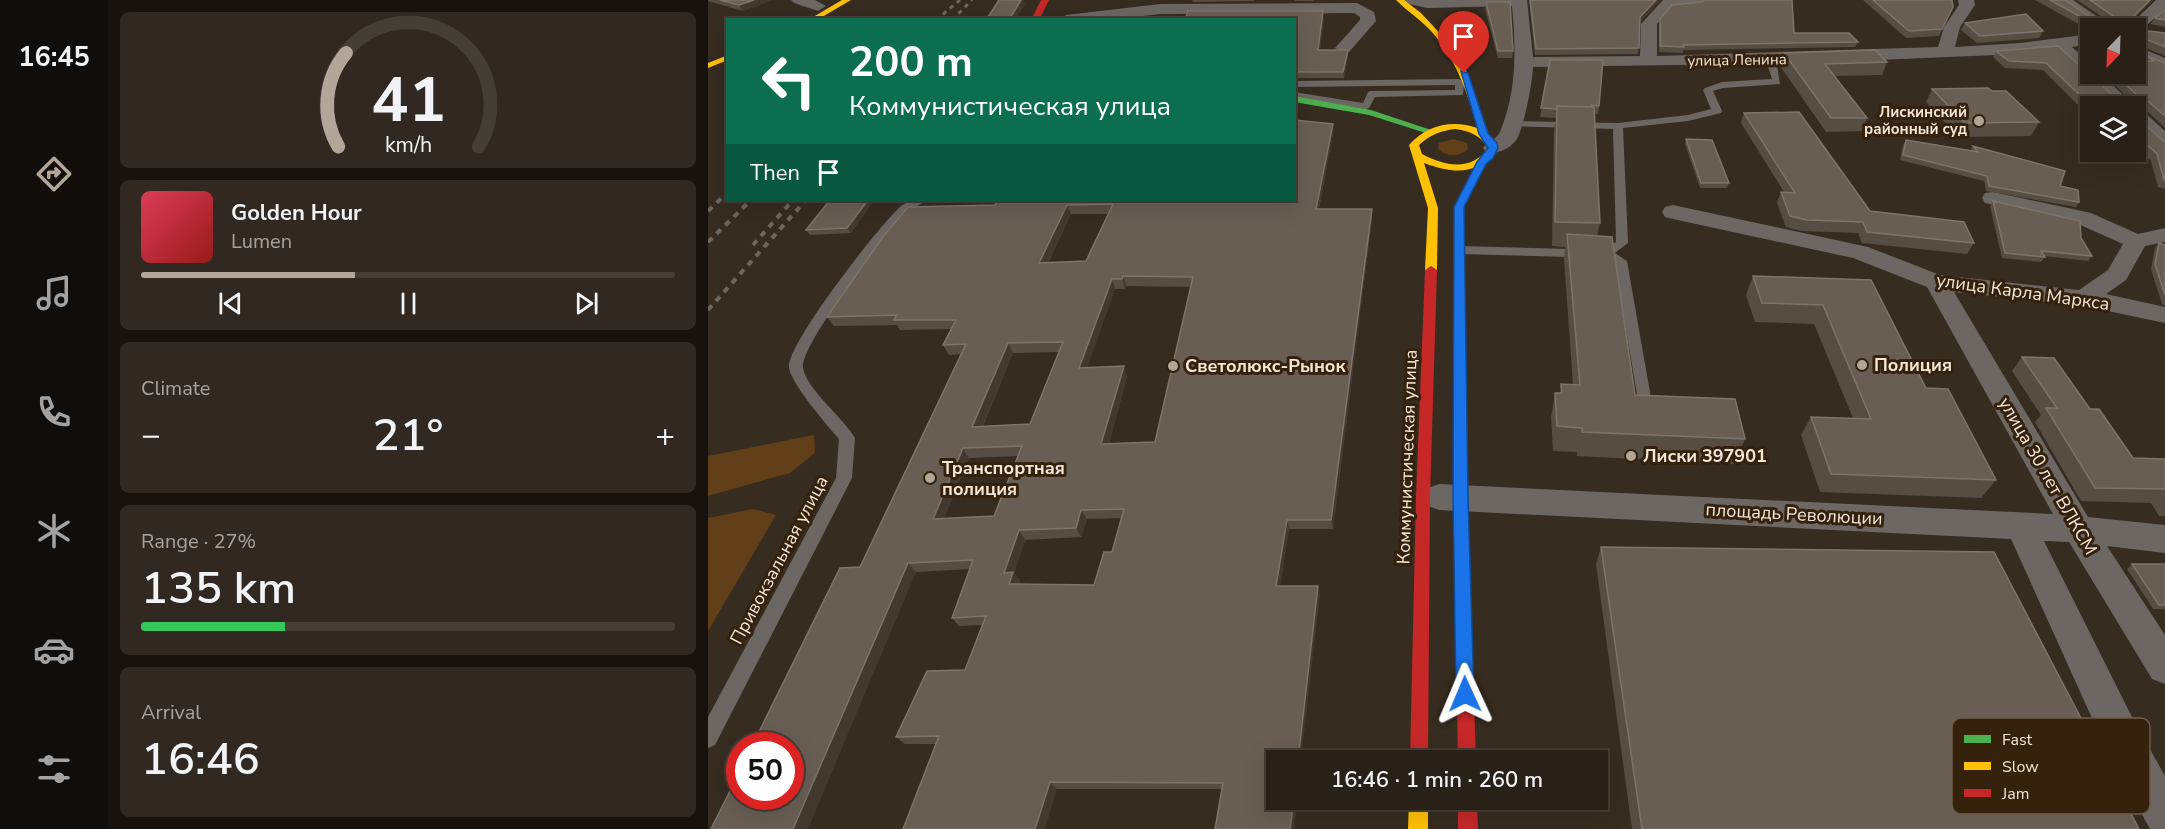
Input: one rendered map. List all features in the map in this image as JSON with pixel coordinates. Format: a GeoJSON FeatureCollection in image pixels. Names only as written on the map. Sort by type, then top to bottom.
{"type":"FeatureCollection","features":[{"type":"Feature","properties":{"kind":"main road"},"geometry":{"type":"LineString","coordinates":[[808,18],[822,9],[847,0]]}},
{"type":"Feature","properties":{"kind":"main road"},"geometry":{"type":"LineString","coordinates":[[1036,18],[1045,0]]}},
{"type":"Feature","properties":{"kind":"main road"},"geometry":{"type":"LineString","coordinates":[[1400,0],[1437,34],[1458,61],[1471,88],[1486,148],[1459,207],[1460,497],[1467,750]]}},
{"type":"Feature","properties":{"kind":"main road"},"geometry":{"type":"LineString","coordinates":[[708,66],[726,58]]}},
{"type":"Feature","properties":{"kind":"main road"},"geometry":{"type":"LineString","coordinates":[[1416,153],[1415,141],[1435,129],[1456,110],[1471,88]]}},
{"type":"Feature","properties":{"kind":"main road"},"geometry":{"type":"LineString","coordinates":[[1296,99],[1371,113],[1435,129],[1468,128],[1486,148]]}},
{"type":"Feature","properties":{"kind":"main road"},"geometry":{"type":"LineString","coordinates":[[1296,111],[1335,117],[1364,127]]}},
{"type":"Feature","properties":{"kind":"main road"},"geometry":{"type":"LineString","coordinates":[[1398,142],[1432,165],[1452,168],[1486,148]]}},
{"type":"Feature","properties":{"kind":"main road","name":"Коммунистическая улица"},"geometry":{"type":"LineString","coordinates":[[1416,153],[1433,208],[1423,497],[1419,750]]}},
{"type":"Feature","properties":{"kind":"main road"},"geometry":{"type":"LineString","coordinates":[[1418,829],[1419,810]]}},
{"type":"Feature","properties":{"kind":"main road"},"geometry":{"type":"LineString","coordinates":[[1468,810],[1468,829]]}},
{"type":"Feature","properties":{"kind":"street"},"geometry":{"type":"LineString","coordinates":[[799,0],[822,9]]}},
{"type":"Feature","properties":{"kind":"street"},"geometry":{"type":"LineString","coordinates":[[1410,0],[1427,3],[1520,0],[1526,62],[1508,137],[1486,148]]}},
{"type":"Feature","properties":{"kind":"street"},"geometry":{"type":"LineString","coordinates":[[1648,62],[1649,24],[1665,4],[1701,0]]}},
{"type":"Feature","properties":{"kind":"street"},"geometry":{"type":"LineString","coordinates":[[1945,52],[1952,27],[1967,5],[1966,0]]}},
{"type":"Feature","properties":{"kind":"street"},"geometry":{"type":"LineString","coordinates":[[2063,0],[2091,18]]}},
{"type":"Feature","properties":{"kind":"street"},"geometry":{"type":"LineString","coordinates":[[2146,18],[2165,0]]}},
{"type":"Feature","properties":{"kind":"street"},"geometry":{"type":"LineString","coordinates":[[1059,16],[1143,5],[1357,8],[1368,15],[1368,21],[1343,48]]}},
{"type":"Feature","properties":{"kind":"street"},"geometry":{"type":"LineString","coordinates":[[2146,31],[2155,33]]}},
{"type":"Feature","properties":{"kind":"street","name":"улица Ленина"},"geometry":{"type":"LineString","coordinates":[[1526,62],[1771,60],[2060,45],[2080,41]]}},
{"type":"Feature","properties":{"kind":"street"},"geometry":{"type":"LineString","coordinates":[[2060,45],[2115,96]]}},
{"type":"Feature","properties":{"kind":"street"},"geometry":{"type":"LineString","coordinates":[[2146,56],[2165,65]]}},
{"type":"Feature","properties":{"kind":"street"},"geometry":{"type":"LineString","coordinates":[[2146,124],[2165,142]]}},
{"type":"Feature","properties":{"kind":"street"},"geometry":{"type":"LineString","coordinates":[[1993,198],[2083,218],[2136,241],[2165,235]]}},
{"type":"Feature","properties":{"kind":"street","name":"улица Карла Маркса"},"geometry":{"type":"LineString","coordinates":[[1673,212],[1860,252],[1936,282],[2084,298],[2165,315]]}},
{"type":"Feature","properties":{"kind":"street"},"geometry":{"type":"LineString","coordinates":[[2084,298],[2117,274],[2136,241]]}},
{"type":"Feature","properties":{"kind":"street","name":"улица 30 лет ВЛКСМ"},"geometry":{"type":"LineString","coordinates":[[1936,282],[2078,530],[2165,667]]}},
{"type":"Feature","properties":{"kind":"street","name":"площадь Революции"},"geometry":{"type":"LineString","coordinates":[[1423,497],[2021,526],[2165,539]]}},
{"type":"Feature","properties":{"kind":"street"},"geometry":{"type":"LineString","coordinates":[[2021,526],[2112,718]]}},
{"type":"Feature","properties":{"kind":"street"},"geometry":{"type":"LineString","coordinates":[[2150,789],[2165,816]]}},
{"type":"Feature","properties":{"kind":"lane"},"geometry":{"type":"LineString","coordinates":[[1510,123],[1618,126],[1688,118],[1717,111],[1708,90],[1722,85],[1777,82],[1771,60]]}},
{"type":"Feature","properties":{"kind":"lane"},"geometry":{"type":"LineString","coordinates":[[1296,84],[1459,82],[1460,93],[1371,94],[1366,106],[1296,94]]}},
{"type":"Feature","properties":{"kind":"lane"},"geometry":{"type":"LineString","coordinates":[[1606,254],[1622,243],[1618,126]]}},
{"type":"Feature","properties":{"kind":"lane","name":"Привокзальная улица"},"geometry":{"type":"LineString","coordinates":[[708,738],[844,478],[847,438],[806,385],[796,368],[796,360],[806,340],[876,241],[902,211],[918,201]]}},
{"type":"Feature","properties":{"kind":"lane"},"geometry":{"type":"LineString","coordinates":[[1459,250],[1606,254],[1621,261],[1645,409],[1666,410]]}},
{"type":"Feature","properties":{"kind":"shaded area"},"geometry":{"type":"Polygon","coordinates":[[[1453,139],[1467,143],[1468,149],[1461,154],[1453,155],[1445,154],[1438,149],[1439,143],[1453,139]]]}},
{"type":"Feature","properties":{"kind":"shaded area"},"geometry":{"type":"Polygon","coordinates":[[[814,435],[815,453],[790,473],[708,496],[708,456],[814,435]]]}},
{"type":"Feature","properties":{"kind":"shaded area"},"geometry":{"type":"Polygon","coordinates":[[[753,509],[776,515],[708,631],[708,518],[753,509]]]}},
{"type":"Feature","properties":{"kind":"building"},"geometry":{"type":"Polygon","coordinates":[[[720,0],[754,0],[739,5],[720,0]]]}},
{"type":"Feature","properties":{"kind":"building"},"geometry":{"type":"Polygon","coordinates":[[[999,0],[1021,0],[1010,18],[987,18],[999,0]]]}},
{"type":"Feature","properties":{"kind":"building"},"geometry":{"type":"Polygon","coordinates":[[[1530,0],[1656,0],[1640,17],[1639,48],[1536,49],[1530,0]]]}},
{"type":"Feature","properties":{"kind":"building"},"geometry":{"type":"Polygon","coordinates":[[[1705,0],[1792,0],[1794,33],[1849,33],[1858,42],[1660,46],[1660,19],[1672,5],[1705,0]]]}},
{"type":"Feature","properties":{"kind":"building"},"geometry":{"type":"Polygon","coordinates":[[[1873,0],[1952,0],[1953,7],[1942,29],[1909,31],[1873,0]]]}},
{"type":"Feature","properties":{"kind":"building"},"geometry":{"type":"Polygon","coordinates":[[[2050,0],[2065,0],[2092,18],[2083,18],[2050,0]]]}},
{"type":"Feature","properties":{"kind":"building"},"geometry":{"type":"Polygon","coordinates":[[[2090,0],[2150,0],[2132,18],[2116,18],[2090,0]]]}},
{"type":"Feature","properties":{"kind":"building"},"geometry":{"type":"Polygon","coordinates":[[[1486,2],[1510,2],[1513,51],[1498,51],[1486,2]]]}},
{"type":"Feature","properties":{"kind":"building"},"geometry":{"type":"Polygon","coordinates":[[[2165,9],[2165,20],[2155,18],[2165,9]]]}},
{"type":"Feature","properties":{"kind":"building"},"geometry":{"type":"Polygon","coordinates":[[[1188,11],[1323,11],[1318,50],[1348,50],[1343,72],[1296,72],[1296,18],[1186,18],[1188,11]]]}},
{"type":"Feature","properties":{"kind":"building"},"geometry":{"type":"Polygon","coordinates":[[[2026,14],[2043,31],[1980,36],[1965,23],[2026,14]]]}},
{"type":"Feature","properties":{"kind":"building"},"geometry":{"type":"Polygon","coordinates":[[[2146,31],[2165,33],[2165,47],[2146,39],[2146,31]]]}},
{"type":"Feature","properties":{"kind":"building"},"geometry":{"type":"Polygon","coordinates":[[[2058,46],[2080,66],[2080,84],[2100,84],[2113,96],[2081,96],[2046,63],[2009,61],[1996,51],[2058,46]]]}},
{"type":"Feature","properties":{"kind":"building"},"geometry":{"type":"Polygon","coordinates":[[[1875,50],[1887,62],[1825,64],[1867,118],[1831,118],[1784,53],[1875,50]]]}},
{"type":"Feature","properties":{"kind":"building"},"geometry":{"type":"Polygon","coordinates":[[[2146,56],[2165,63],[2165,116],[2146,101],[2146,96],[2138,96],[2125,84],[2146,84],[2146,61],[2154,61],[2146,56]]]}},
{"type":"Feature","properties":{"kind":"building"},"geometry":{"type":"Polygon","coordinates":[[[1550,60],[1603,60],[1599,106],[1541,108],[1550,60]]]}},
{"type":"Feature","properties":{"kind":"building"},"geometry":{"type":"Polygon","coordinates":[[[1988,88],[1992,91],[2006,91],[2039,122],[1965,123],[1932,89],[1988,88]]]}},
{"type":"Feature","properties":{"kind":"building"},"geometry":{"type":"Polygon","coordinates":[[[1557,106],[1594,107],[1600,223],[1555,222],[1557,106]]]}},
{"type":"Feature","properties":{"kind":"building"},"geometry":{"type":"Polygon","coordinates":[[[1799,112],[1870,211],[1964,222],[1974,243],[1867,232],[1863,222],[1807,220],[1790,216],[1781,192],[1795,193],[1744,113],[1799,112]]]}},
{"type":"Feature","properties":{"kind":"building"},"geometry":{"type":"Polygon","coordinates":[[[1296,120],[1333,124],[1316,209],[1372,209],[1331,520],[1287,520],[1276,586],[1318,586],[1299,750],[1266,750],[1266,810],[1293,810],[1290,829],[1215,829],[1223,783],[1050,782],[1035,829],[903,829],[939,736],[896,737],[927,671],[965,670],[986,616],[952,618],[973,560],[908,563],[804,804],[804,732],[759,732],[840,568],[860,567],[966,344],[943,345],[956,320],[894,320],[897,315],[827,317],[882,238],[908,207],[995,205],[997,201],[1296,201],[1296,120]],[[1113,204],[1067,205],[1039,263],[1086,261],[1113,204]],[[1123,276],[1122,279],[1112,279],[1079,368],[1124,366],[1101,444],[1155,442],[1193,277],[1123,276]],[[1063,342],[1008,343],[972,427],[1030,424],[1063,342]],[[1022,446],[963,448],[933,519],[994,516],[1022,446]],[[1124,509],[1081,510],[1076,528],[1019,530],[1004,573],[1013,572],[1009,584],[1094,585],[1104,552],[1112,552],[1124,509]]]}},
{"type":"Feature","properties":{"kind":"building"},"geometry":{"type":"Polygon","coordinates":[[[2146,125],[2165,141],[2165,180],[2157,154],[2146,144],[2146,125]]]}},
{"type":"Feature","properties":{"kind":"building"},"geometry":{"type":"Polygon","coordinates":[[[1686,139],[1712,140],[1729,183],[1701,183],[1686,139]]]}},
{"type":"Feature","properties":{"kind":"building"},"geometry":{"type":"Polygon","coordinates":[[[1906,140],[1978,152],[1973,146],[2065,171],[2060,186],[2078,190],[2079,202],[1989,186],[1987,176],[1903,155],[1906,140]]]}},
{"type":"Feature","properties":{"kind":"building"},"geometry":{"type":"Polygon","coordinates":[[[829,201],[867,201],[847,228],[806,230],[829,201]]]}},
{"type":"Feature","properties":{"kind":"building"},"geometry":{"type":"Polygon","coordinates":[[[1993,201],[2080,221],[2081,238],[2092,256],[2041,251],[2045,257],[2005,253],[1993,201]]]}},
{"type":"Feature","properties":{"kind":"building"},"geometry":{"type":"Polygon","coordinates":[[[1567,234],[1612,237],[1635,395],[1735,399],[1745,439],[1582,432],[1582,428],[1557,426],[1555,393],[1562,393],[1561,384],[1580,385],[1567,234]]]}},
{"type":"Feature","properties":{"kind":"building"},"geometry":{"type":"Polygon","coordinates":[[[2159,243],[2165,245],[2165,295],[2155,264],[2159,243]]]}},
{"type":"Feature","properties":{"kind":"building","name":"Полиция"},"geometry":{"type":"Polygon","coordinates":[[[1753,276],[1871,280],[1926,388],[1948,389],[1996,480],[1831,474],[1811,417],[1871,419],[1823,305],[1762,303],[1753,276]]]}},
{"type":"Feature","properties":{"kind":"building"},"geometry":{"type":"Polygon","coordinates":[[[2022,357],[2054,358],[2090,409],[2099,409],[2133,458],[2165,459],[2165,489],[2095,488],[2046,408],[2057,408],[2022,357]]]}},
{"type":"Feature","properties":{"kind":"building"},"geometry":{"type":"Polygon","coordinates":[[[1601,547],[1994,552],[2081,718],[1952,718],[1952,814],[2131,814],[2139,829],[1642,829],[1601,547]]]}},
{"type":"Feature","properties":{"kind":"building"},"geometry":{"type":"Polygon","coordinates":[[[2132,564],[2165,564],[2165,605],[2159,605],[2132,564]]]}},
{"type":"Feature","properties":{"kind":"building"},"geometry":{"type":"Polygon","coordinates":[[[726,799],[726,810],[801,810],[793,829],[711,829],[726,799]]]}},
{"type":"Feature","properties":{"kind":"railway"},"geometry":{"type":"LineString","coordinates":[[938,18],[960,0]]}},
{"type":"Feature","properties":{"kind":"railway"},"geometry":{"type":"LineString","coordinates":[[954,18],[972,0]]}},
{"type":"Feature","properties":{"kind":"railway"},"geometry":{"type":"LineString","coordinates":[[708,211],[726,194]]}},
{"type":"Feature","properties":{"kind":"railway"},"geometry":{"type":"LineString","coordinates":[[708,242],[750,201]]}},
{"type":"Feature","properties":{"kind":"railway"},"geometry":{"type":"LineString","coordinates":[[753,245],[792,201]]}},
{"type":"Feature","properties":{"kind":"railway"},"geometry":{"type":"LineString","coordinates":[[708,310],[805,201]]}},
{"type":"Feature","properties":{"kind":"traffic: fast"},"geometry":{"type":"LineString","coordinates":[[1296,99],[1371,113],[1429,131]]}},
{"type":"Feature","properties":{"kind":"traffic: fast"},"geometry":{"type":"LineString","coordinates":[[1459,334],[1459,207],[1482,162]]}},
{"type":"Feature","properties":{"kind":"traffic: slow"},"geometry":{"type":"LineString","coordinates":[[815,18],[847,0]]}},
{"type":"Feature","properties":{"kind":"traffic: slow"},"geometry":{"type":"LineString","coordinates":[[1400,0],[1433,29],[1455,58],[1471,92],[1483,134]]}},
{"type":"Feature","properties":{"kind":"traffic: slow"},"geometry":{"type":"LineString","coordinates":[[708,66],[726,58]]}},
{"type":"Feature","properties":{"kind":"traffic: slow"},"geometry":{"type":"LineString","coordinates":[[1418,156],[1438,165],[1469,167],[1486,157],[1493,148],[1487,138],[1478,132],[1455,126],[1432,131],[1414,145],[1433,208],[1431,270]]}},
{"type":"Feature","properties":{"kind":"traffic: slow"},"geometry":{"type":"LineString","coordinates":[[1418,829],[1419,810]]}},
{"type":"Feature","properties":{"kind":"traffic: jam"},"geometry":{"type":"LineString","coordinates":[[1036,18],[1045,0]]}},
{"type":"Feature","properties":{"kind":"traffic: jam"},"geometry":{"type":"LineString","coordinates":[[1419,750],[1423,497],[1431,270]]}},
{"type":"Feature","properties":{"kind":"traffic: jam"},"geometry":{"type":"LineString","coordinates":[[1459,334],[1460,497],[1467,750]]}},
{"type":"Feature","properties":{"kind":"traffic: jam"},"geometry":{"type":"LineString","coordinates":[[1468,810],[1468,829]]}},
{"type":"Feature","properties":{"kind":"place","name":"Лискинский районный суд"},"geometry":{"type":"Point","coordinates":[1979,121]}},
{"type":"Feature","properties":{"kind":"place","name":"Полиция"},"geometry":{"type":"Point","coordinates":[1862,365]}},
{"type":"Feature","properties":{"kind":"place","name":"Светолюкс-Рынок"},"geometry":{"type":"Point","coordinates":[1173,366]}},
{"type":"Feature","properties":{"kind":"place","name":"Лиски 397901"},"geometry":{"type":"Point","coordinates":[1631,456]}},
{"type":"Feature","properties":{"kind":"place","name":"Транспортная полиция"},"geometry":{"type":"Point","coordinates":[930,478]}},
{"type":"Feature","properties":{"kind":"route"},"geometry":{"type":"LineString","coordinates":[[1464,73],[1471,88],[1483,134],[1489,138],[1493,148],[1490,156],[1482,162],[1459,207],[1460,497],[1465,694]]}}]}
